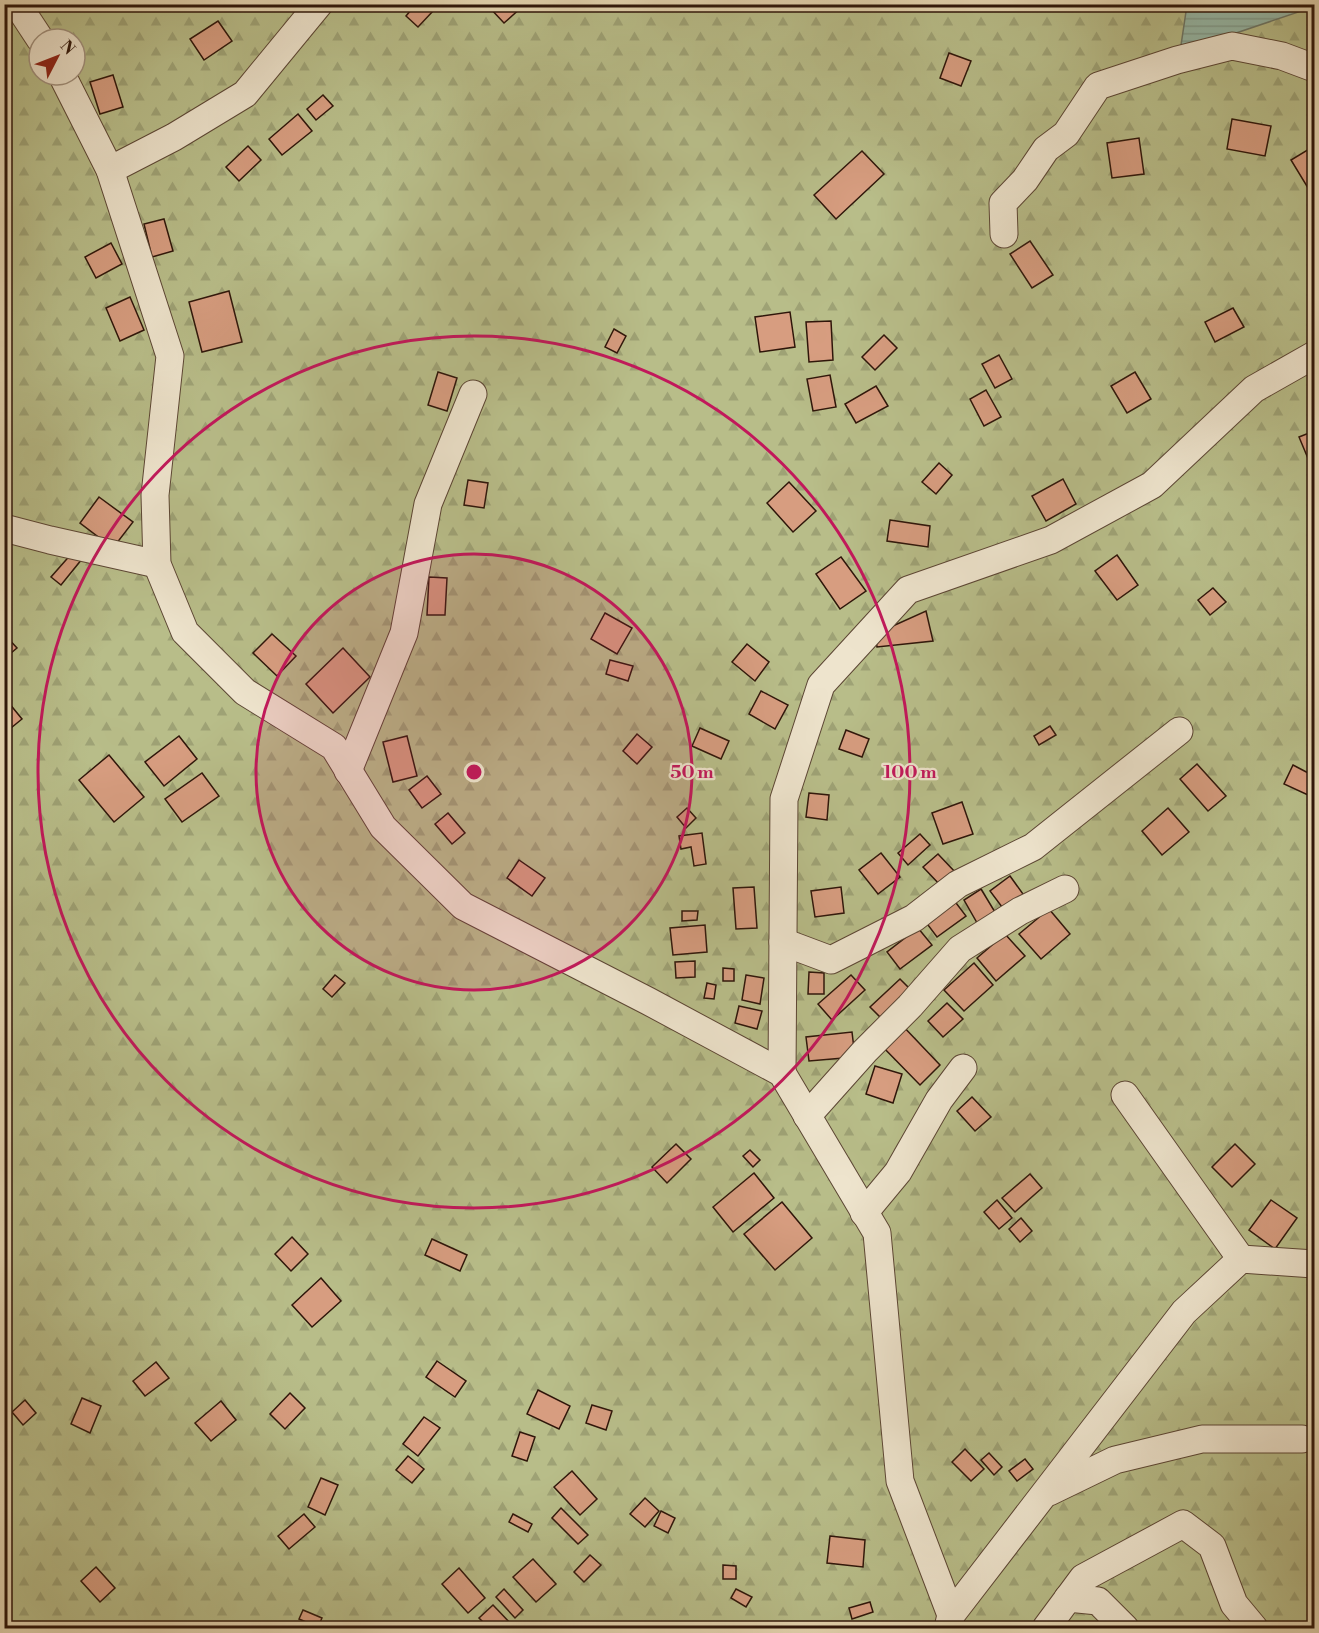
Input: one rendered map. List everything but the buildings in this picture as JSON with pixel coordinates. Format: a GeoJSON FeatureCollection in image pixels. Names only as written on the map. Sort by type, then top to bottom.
{"type":"FeatureCollection","features":[{"type":"Feature","properties":{"kind":"street"},"geometry":{"type":"LineString","coordinates":[[17,4],[32,27]]}},
{"type":"Feature","properties":{"kind":"street"},"geometry":{"type":"LineString","coordinates":[[110,170],[174,137],[245,94],[319,4]]}},
{"type":"Feature","properties":{"kind":"street"},"geometry":{"type":"LineString","coordinates":[[1004,234],[1003,203],[1025,180],[1046,149],[1066,134],[1098,86],[1177,60],[1233,46],[1282,56],[1314,68]]}},
{"type":"Feature","properties":{"kind":"street"},"geometry":{"type":"LineString","coordinates":[[68,87],[110,170],[170,356],[155,495],[157,564],[185,632],[245,692],[334,747],[383,827],[463,906],[782,1072]]}},
{"type":"Feature","properties":{"kind":"street"},"geometry":{"type":"LineString","coordinates":[[950,1622],[900,1481],[877,1233],[782,1072],[784,799],[821,685],[908,590],[1051,540],[1152,485],[1254,389],[1314,355]]}},
{"type":"Feature","properties":{"kind":"street"},"geometry":{"type":"LineString","coordinates":[[348,771],[404,633],[428,504],[473,394]]}},
{"type":"Feature","properties":{"kind":"street"},"geometry":{"type":"LineString","coordinates":[[4,528],[157,564]]}},
{"type":"Feature","properties":{"kind":"street"},"geometry":{"type":"LineString","coordinates":[[783,942],[831,960],[914,918],[958,884],[1033,847],[1179,731]]}},
{"type":"Feature","properties":{"kind":"street"},"geometry":{"type":"LineString","coordinates":[[807,1116],[960,949],[1020,912],[1065,889]]}},
{"type":"Feature","properties":{"kind":"street"},"geometry":{"type":"LineString","coordinates":[[864,1212],[898,1172],[939,1100],[963,1068]]}},
{"type":"Feature","properties":{"kind":"street"},"geometry":{"type":"LineString","coordinates":[[1125,1095],[1241,1259]]}},
{"type":"Feature","properties":{"kind":"street"},"geometry":{"type":"LineString","coordinates":[[950,1622],[1184,1312],[1241,1259],[1314,1264]]}},
{"type":"Feature","properties":{"kind":"street"},"geometry":{"type":"LineString","coordinates":[[1043,1496],[1115,1460],[1202,1439],[1302,1439]]}},
{"type":"Feature","properties":{"kind":"street"},"geometry":{"type":"LineString","coordinates":[[1046,1629],[1083,1578],[1183,1524],[1212,1546],[1234,1604],[1254,1629]]}},
{"type":"Feature","properties":{"kind":"street"},"geometry":{"type":"LineString","coordinates":[[1068,1598],[1098,1601],[1125,1629]]}},
{"type":"Feature","properties":{"kind":"green space"},"geometry":{"type":"Polygon","coordinates":[[[5,5],[1314,5],[1314,1628],[5,1628],[5,5]]]}},
{"type":"Feature","properties":{"kind":"shaded area"},"geometry":{"type":"Polygon","coordinates":[[[1187,5],[1314,5],[1314,15],[1307,9],[1180,52],[1187,5]]]}}]}
